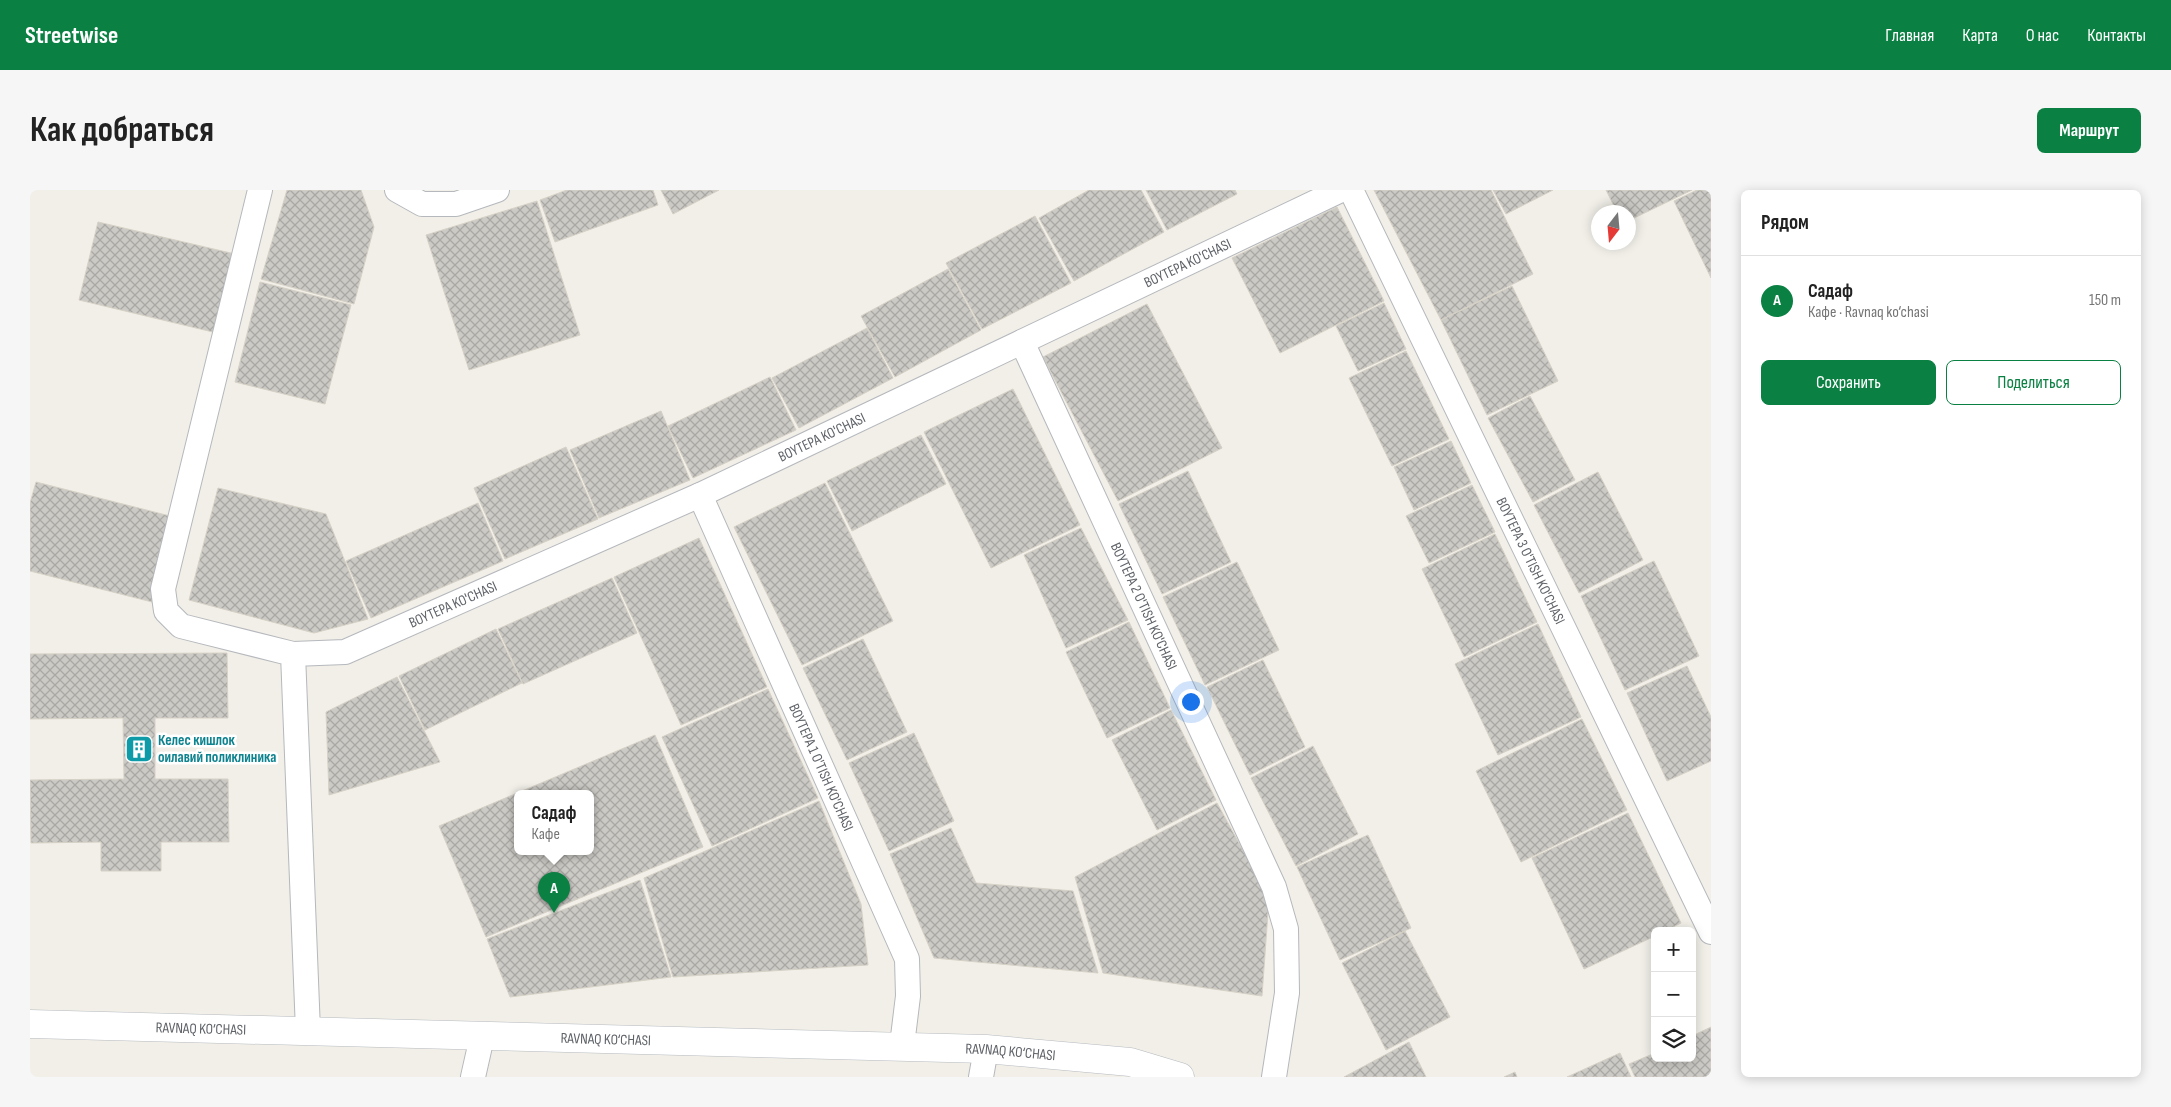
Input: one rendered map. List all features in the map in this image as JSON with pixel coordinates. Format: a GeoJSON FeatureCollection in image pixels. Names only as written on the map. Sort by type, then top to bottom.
{"type":"FeatureCollection","features":[{"type":"Feature","properties":{"kind":"street","name":"BOYTEPA KO'CHASI"},"geometry":{"type":"LineString","coordinates":[[260,190],[163,589],[166,611],[181,626],[293,654],[346,652],[700,495],[1341,190]]}},
{"type":"Feature","properties":{"kind":"street"},"geometry":{"type":"LineString","coordinates":[[397,190],[422,204],[456,204],[497,190]]}},
{"type":"Feature","properties":{"kind":"street","name":"BOYTEPA 3 O'TISH KO'CHASI"},"geometry":{"type":"LineString","coordinates":[[1351,190],[1711,932]]}},
{"type":"Feature","properties":{"kind":"street","name":"BOYTEPA 2 O'TISH KO'CHASI"},"geometry":{"type":"LineString","coordinates":[[1022,342],[1274,888],[1286,929],[1288,993],[1274,1077]]}},
{"type":"Feature","properties":{"kind":"street","name":"BOYTEPA 1 O'TISH KO'CHASI"},"geometry":{"type":"LineString","coordinates":[[700,495],[907,958],[908,996],[902,1045]]}},
{"type":"Feature","properties":{"kind":"street"},"geometry":{"type":"LineString","coordinates":[[293,654],[308,1030]]}},
{"type":"Feature","properties":{"kind":"street","name":"RAVNAQ KO‘CHASI"},"geometry":{"type":"LineString","coordinates":[[30,1024],[308,1030],[482,1037],[902,1045],[986,1049],[1130,1062],[1180,1077]]}},
{"type":"Feature","properties":{"kind":"street"},"geometry":{"type":"LineString","coordinates":[[473,1077],[482,1037]]}},
{"type":"Feature","properties":{"kind":"street"},"geometry":{"type":"LineString","coordinates":[[981,1077],[986,1049]]}},
{"type":"Feature","properties":{"kind":"building"},"geometry":{"type":"Polygon","coordinates":[[[287,190],[361,190],[374,227],[354,304],[261,279],[287,190]]]}},
{"type":"Feature","properties":{"kind":"building"},"geometry":{"type":"Polygon","coordinates":[[[567,190],[653,190],[658,205],[555,242],[540,200],[567,190]]]}},
{"type":"Feature","properties":{"kind":"building"},"geometry":{"type":"Polygon","coordinates":[[[661,190],[719,190],[673,214],[661,190]]]}},
{"type":"Feature","properties":{"kind":"building"},"geometry":{"type":"Polygon","coordinates":[[[1089,190],[1141,190],[1164,232],[1074,281],[1039,218],[1089,190]]]}},
{"type":"Feature","properties":{"kind":"building"},"geometry":{"type":"Polygon","coordinates":[[[1146,190],[1235,190],[1237,194],[1167,230],[1146,190]]]}},
{"type":"Feature","properties":{"kind":"building"},"geometry":{"type":"Polygon","coordinates":[[[1374,190],[1491,190],[1533,274],[1441,320],[1374,190]]]}},
{"type":"Feature","properties":{"kind":"building"},"geometry":{"type":"Polygon","coordinates":[[[1493,190],[1553,190],[1506,214],[1493,190]]]}},
{"type":"Feature","properties":{"kind":"building"},"geometry":{"type":"Polygon","coordinates":[[[1606,190],[1692,190],[1636,217],[1636,205],[1614,205],[1606,190]]]}},
{"type":"Feature","properties":{"kind":"building"},"geometry":{"type":"Polygon","coordinates":[[[1697,190],[1711,190],[1711,278],[1674,201],[1697,190]]]}},
{"type":"Feature","properties":{"kind":"building"},"geometry":{"type":"Polygon","coordinates":[[[537,201],[580,335],[469,370],[426,235],[537,201]]]}},
{"type":"Feature","properties":{"kind":"building"},"geometry":{"type":"Polygon","coordinates":[[[1337,207],[1384,301],[1280,353],[1232,258],[1337,207]]]}},
{"type":"Feature","properties":{"kind":"building"},"geometry":{"type":"Polygon","coordinates":[[[1035,216],[1071,283],[982,329],[946,263],[1035,216]]]}},
{"type":"Feature","properties":{"kind":"building"},"geometry":{"type":"Polygon","coordinates":[[[98,222],[235,254],[217,333],[79,300],[98,222]]]}},
{"type":"Feature","properties":{"kind":"building"},"geometry":{"type":"Polygon","coordinates":[[[948,269],[981,330],[895,377],[861,316],[948,269]]]}},
{"type":"Feature","properties":{"kind":"building"},"geometry":{"type":"Polygon","coordinates":[[[260,282],[351,305],[325,404],[235,382],[260,282]]]}},
{"type":"Feature","properties":{"kind":"building"},"geometry":{"type":"Polygon","coordinates":[[[1512,286],[1558,381],[1487,415],[1441,320],[1512,286]]]}},
{"type":"Feature","properties":{"kind":"building"},"geometry":{"type":"Polygon","coordinates":[[[1384,303],[1406,349],[1358,371],[1336,326],[1384,303]]]}},
{"type":"Feature","properties":{"kind":"building"},"geometry":{"type":"Polygon","coordinates":[[[1147,304],[1222,448],[1118,501],[1043,357],[1147,304]]]}},
{"type":"Feature","properties":{"kind":"building"},"geometry":{"type":"Polygon","coordinates":[[[867,328],[893,378],[799,428],[772,378],[867,328]]]}},
{"type":"Feature","properties":{"kind":"building"},"geometry":{"type":"Polygon","coordinates":[[[1406,351],[1449,439],[1392,466],[1349,378],[1406,351]]]}},
{"type":"Feature","properties":{"kind":"building"},"geometry":{"type":"Polygon","coordinates":[[[770,377],[796,430],[693,478],[668,426],[770,377]]]}},
{"type":"Feature","properties":{"kind":"building"},"geometry":{"type":"Polygon","coordinates":[[[1013,389],[1080,525],[991,568],[924,432],[1013,389]]]}},
{"type":"Feature","properties":{"kind":"building"},"geometry":{"type":"Polygon","coordinates":[[[1530,396],[1575,480],[1533,502],[1488,418],[1530,396]]]}},
{"type":"Feature","properties":{"kind":"building"},"geometry":{"type":"Polygon","coordinates":[[[661,411],[690,480],[599,518],[570,450],[661,411]]]}},
{"type":"Feature","properties":{"kind":"building"},"geometry":{"type":"Polygon","coordinates":[[[921,435],[946,484],[852,531],[827,481],[921,435]]]}},
{"type":"Feature","properties":{"kind":"building"},"geometry":{"type":"Polygon","coordinates":[[[1451,441],[1471,483],[1414,510],[1394,467],[1451,441]]]}},
{"type":"Feature","properties":{"kind":"building"},"geometry":{"type":"Polygon","coordinates":[[[566,447],[598,519],[505,559],[474,488],[566,447]]]}},
{"type":"Feature","properties":{"kind":"building"},"geometry":{"type":"Polygon","coordinates":[[[1188,471],[1231,562],[1162,594],[1119,504],[1188,471]]]}},
{"type":"Feature","properties":{"kind":"building"},"geometry":{"type":"Polygon","coordinates":[[[1598,472],[1643,560],[1579,593],[1534,505],[1598,472]]]}},
{"type":"Feature","properties":{"kind":"building"},"geometry":{"type":"Polygon","coordinates":[[[36,482],[174,517],[152,602],[30,571],[30,503],[36,482]]]}},
{"type":"Feature","properties":{"kind":"building"},"geometry":{"type":"Polygon","coordinates":[[[825,483],[893,621],[802,665],[734,527],[825,483]]]}},
{"type":"Feature","properties":{"kind":"building"},"geometry":{"type":"Polygon","coordinates":[[[1472,485],[1495,532],[1429,563],[1406,516],[1472,485]]]}},
{"type":"Feature","properties":{"kind":"building"},"geometry":{"type":"Polygon","coordinates":[[[218,488],[326,514],[368,619],[314,633],[189,600],[218,488]]]}},
{"type":"Feature","properties":{"kind":"building"},"geometry":{"type":"Polygon","coordinates":[[[478,503],[503,561],[371,618],[346,561],[478,503]]]}},
{"type":"Feature","properties":{"kind":"building"},"geometry":{"type":"Polygon","coordinates":[[[1081,528],[1128,620],[1066,648],[1024,555],[1081,528]]]}},
{"type":"Feature","properties":{"kind":"building"},"geometry":{"type":"Polygon","coordinates":[[[1495,534],[1537,622],[1464,657],[1422,569],[1495,534]]]}},
{"type":"Feature","properties":{"kind":"building"},"geometry":{"type":"Polygon","coordinates":[[[699,538],[767,687],[681,725],[614,577],[699,538]]]}},
{"type":"Feature","properties":{"kind":"building"},"geometry":{"type":"Polygon","coordinates":[[[1654,561],[1699,656],[1625,690],[1581,596],[1654,561]]]}},
{"type":"Feature","properties":{"kind":"building"},"geometry":{"type":"Polygon","coordinates":[[[1237,562],[1279,650],[1205,685],[1163,597],[1237,562]]]}},
{"type":"Feature","properties":{"kind":"building"},"geometry":{"type":"Polygon","coordinates":[[[612,578],[637,633],[523,684],[498,629],[612,578]]]}},
{"type":"Feature","properties":{"kind":"building"},"geometry":{"type":"Polygon","coordinates":[[[1129,622],[1170,708],[1107,738],[1066,652],[1129,622]]]}},
{"type":"Feature","properties":{"kind":"building"},"geometry":{"type":"Polygon","coordinates":[[[1538,624],[1581,717],[1498,755],[1455,664],[1538,624]]]}},
{"type":"Feature","properties":{"kind":"building"},"geometry":{"type":"Polygon","coordinates":[[[496,629],[522,683],[425,730],[399,676],[496,629]]]}},
{"type":"Feature","properties":{"kind":"building"},"geometry":{"type":"Polygon","coordinates":[[[863,639],[907,732],[847,760],[803,668],[863,639]]]}},
{"type":"Feature","properties":{"kind":"building","name":"Келес кишлок оилавий поликлиника"},"geometry":{"type":"Polygon","coordinates":[[[227,653],[228,718],[155,718],[155,779],[228,779],[229,842],[161,842],[161,871],[101,871],[101,842],[31,843],[30,780],[124,779],[123,718],[30,719],[30,654],[227,653]]]}},
{"type":"Feature","properties":{"kind":"building"},"geometry":{"type":"Polygon","coordinates":[[[1263,660],[1305,747],[1250,775],[1207,687],[1263,660]]]}},
{"type":"Feature","properties":{"kind":"building"},"geometry":{"type":"Polygon","coordinates":[[[1687,666],[1711,717],[1711,761],[1667,781],[1627,693],[1687,666]]]}},
{"type":"Feature","properties":{"kind":"building"},"geometry":{"type":"Polygon","coordinates":[[[397,677],[440,762],[329,795],[326,712],[397,677]]]}},
{"type":"Feature","properties":{"kind":"building"},"geometry":{"type":"Polygon","coordinates":[[[768,689],[818,798],[712,846],[662,737],[768,689]]]}},
{"type":"Feature","properties":{"kind":"building"},"geometry":{"type":"Polygon","coordinates":[[[1171,710],[1216,800],[1157,830],[1112,740],[1171,710]]]}},
{"type":"Feature","properties":{"kind":"building"},"geometry":{"type":"Polygon","coordinates":[[[1582,719],[1627,810],[1521,862],[1476,771],[1582,719]]]}},
{"type":"Feature","properties":{"kind":"building"},"geometry":{"type":"Polygon","coordinates":[[[914,733],[954,821],[889,851],[849,763],[914,733]]]}},
{"type":"Feature","properties":{"kind":"building"},"geometry":{"type":"Polygon","coordinates":[[[655,735],[703,847],[486,937],[439,826],[514,794],[514,855],[594,855],[594,790],[524,790],[655,735]]]}},
{"type":"Feature","properties":{"kind":"building"},"geometry":{"type":"Polygon","coordinates":[[[1313,746],[1358,834],[1296,866],[1251,778],[1313,746]]]}},
{"type":"Feature","properties":{"kind":"building"},"geometry":{"type":"Polygon","coordinates":[[[819,801],[861,904],[868,965],[673,977],[644,878],[819,801]]]}},
{"type":"Feature","properties":{"kind":"building"},"geometry":{"type":"Polygon","coordinates":[[[1217,803],[1269,898],[1262,996],[1103,973],[1075,877],[1217,803]]]}},
{"type":"Feature","properties":{"kind":"building"},"geometry":{"type":"Polygon","coordinates":[[[1628,813],[1681,923],[1673,927],[1651,927],[1651,938],[1584,969],[1532,858],[1628,813]]]}},
{"type":"Feature","properties":{"kind":"building"},"geometry":{"type":"Polygon","coordinates":[[[951,828],[976,883],[1073,891],[1098,973],[934,958],[890,854],[951,828]]]}},
{"type":"Feature","properties":{"kind":"building"},"geometry":{"type":"Polygon","coordinates":[[[1368,835],[1411,928],[1340,960],[1297,867],[1368,835]]]}},
{"type":"Feature","properties":{"kind":"building"},"geometry":{"type":"Polygon","coordinates":[[[640,880],[671,977],[510,997],[487,939],[640,880]]]}},
{"type":"Feature","properties":{"kind":"building"},"geometry":{"type":"Polygon","coordinates":[[[1405,931],[1450,1017],[1386,1050],[1342,963],[1405,931]]]}},
{"type":"Feature","properties":{"kind":"building"},"geometry":{"type":"Polygon","coordinates":[[[1711,1027],[1711,1077],[1635,1077],[1629,1064],[1651,1055],[1651,1062],[1696,1062],[1696,1034],[1711,1027]]]}},
{"type":"Feature","properties":{"kind":"building"},"geometry":{"type":"Polygon","coordinates":[[[1409,1042],[1426,1077],[1344,1077],[1409,1042]]]}},
{"type":"Feature","properties":{"kind":"building"},"geometry":{"type":"Polygon","coordinates":[[[1620,1053],[1631,1077],[1567,1077],[1620,1053]]]}},
{"type":"Feature","properties":{"kind":"building"},"geometry":{"type":"Polygon","coordinates":[[[1515,1072],[1517,1077],[1504,1077],[1515,1072]]]}},
{"type":"Feature","properties":{"kind":"place","name":"Келес кишлок оилавий поликлиника"},"geometry":{"type":"Point","coordinates":[139,749]}},
{"type":"Feature","properties":{"kind":"place","name":"Садаф"},"geometry":{"type":"Point","coordinates":[554,913]}}]}
